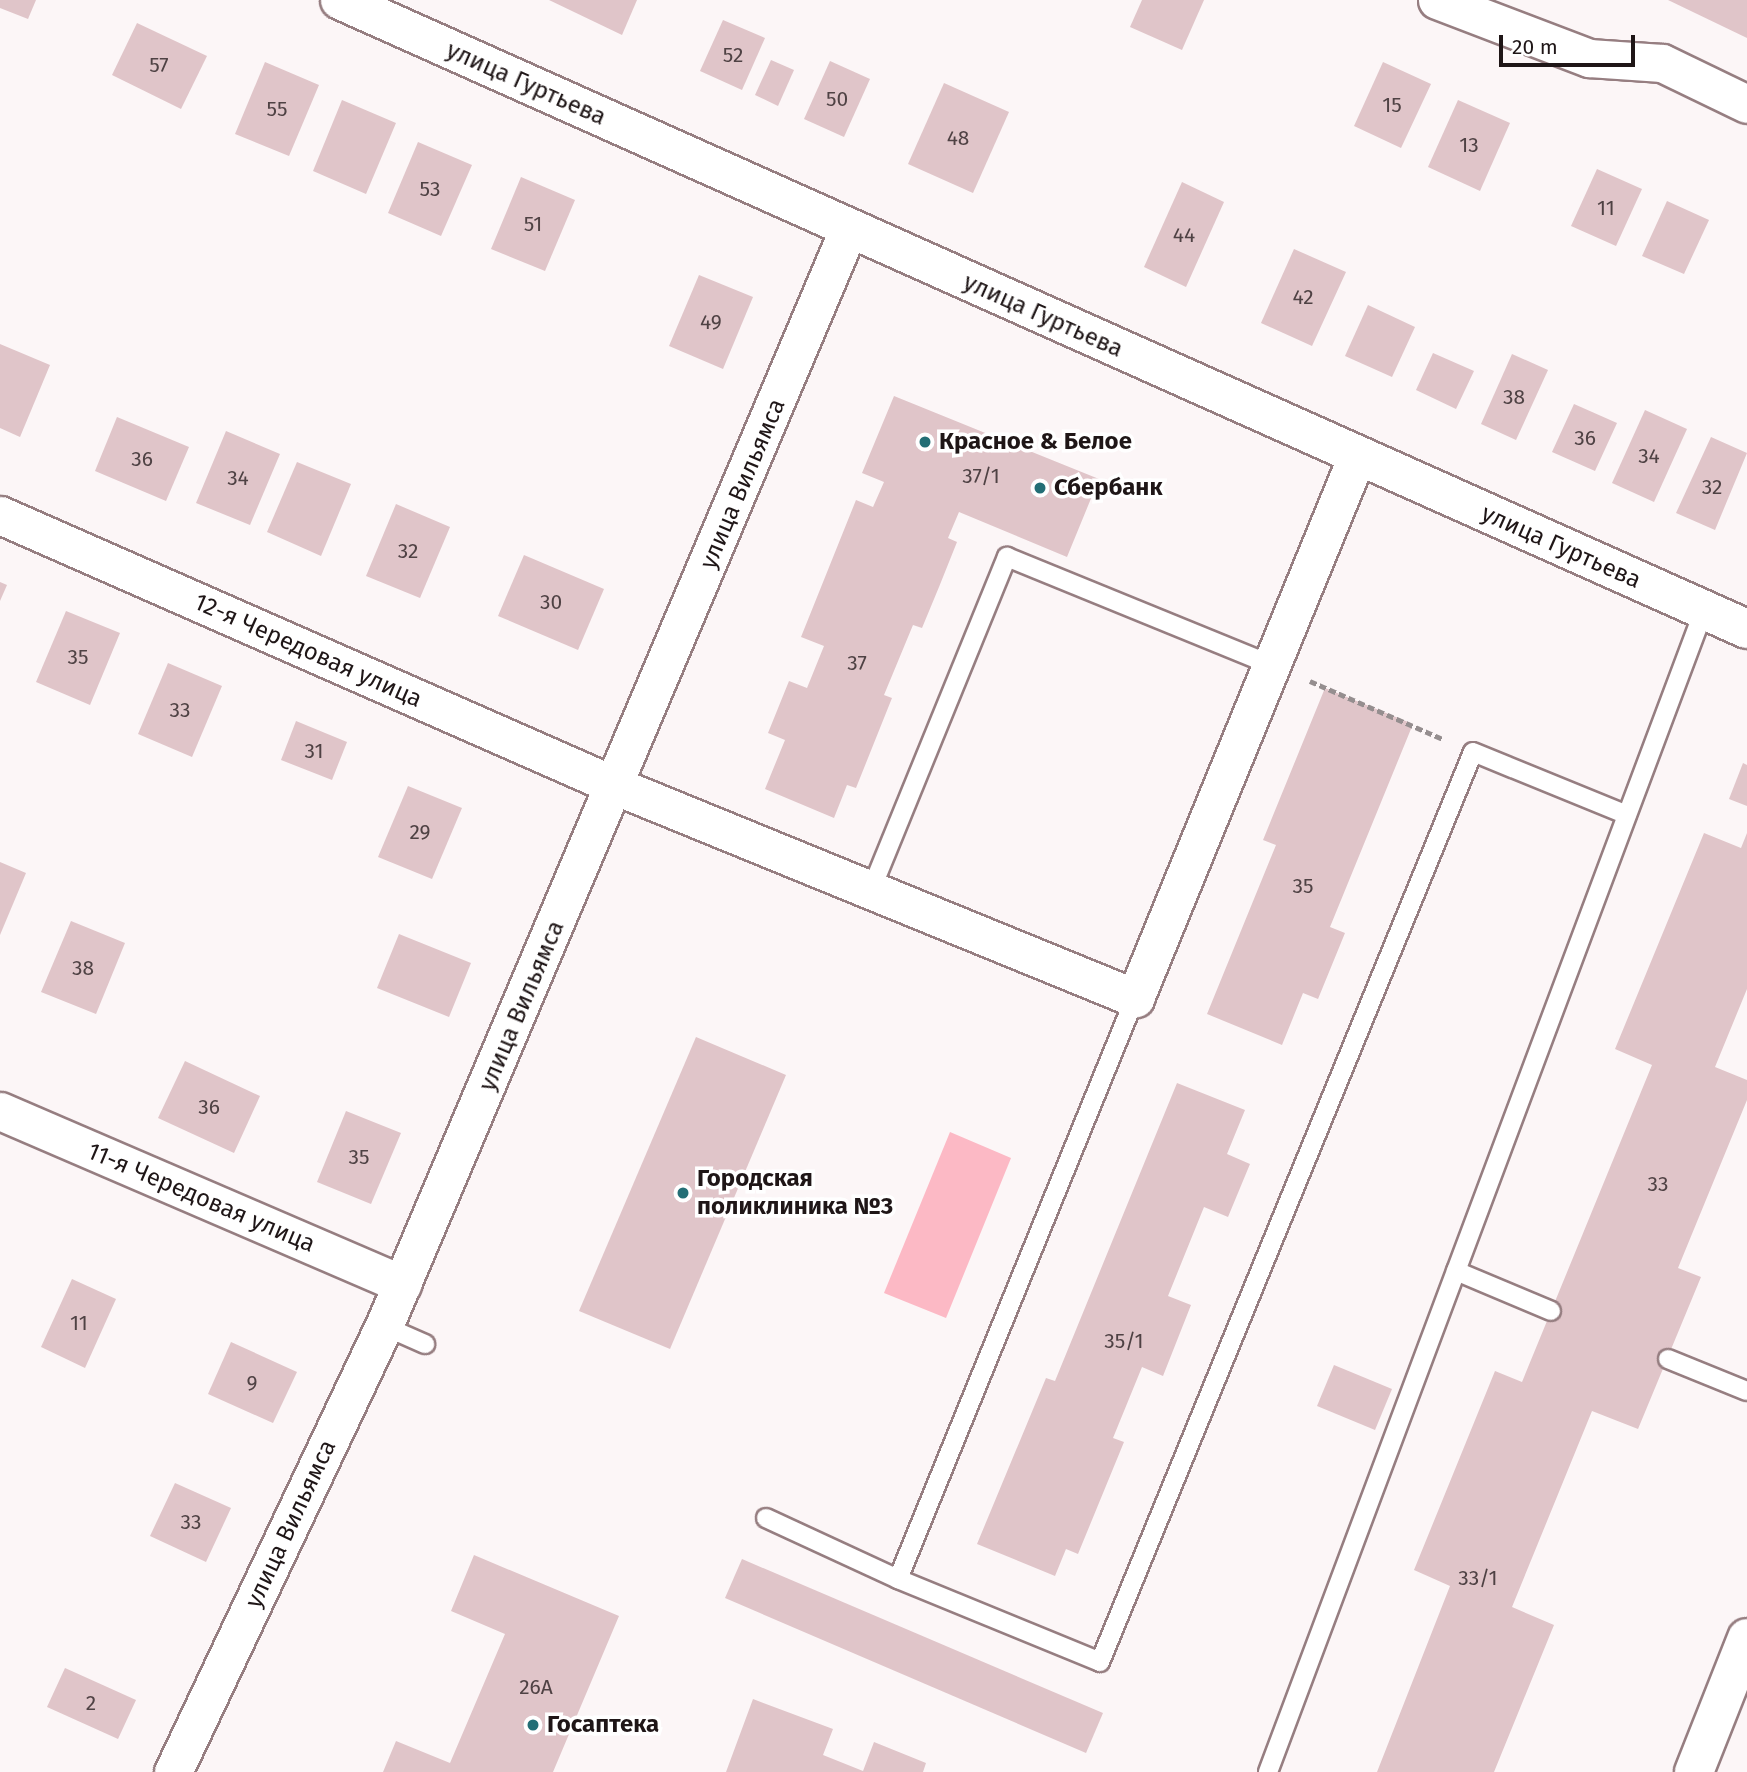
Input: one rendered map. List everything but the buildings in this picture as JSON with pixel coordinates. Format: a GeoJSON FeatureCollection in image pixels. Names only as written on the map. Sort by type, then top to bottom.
{"type":"FeatureCollection","features":[{"type":"Feature","properties":{"kind":"main road","name":"улица Гуртьева"},"geometry":{"type":"LineString","coordinates":[[340,0],[849,230],[1747,629]]}},
{"type":"Feature","properties":{"kind":"main road"},"geometry":{"type":"LineString","coordinates":[[1694,1772],[1747,1638]]}},
{"type":"Feature","properties":{"kind":"street"},"geometry":{"type":"LineString","coordinates":[[1437,0],[1589,58],[1662,63],[1747,104]]}},
{"type":"Feature","properties":{"kind":"street","name":"улица Вильямса"},"geometry":{"type":"LineString","coordinates":[[173,1772],[384,1326],[617,786],[849,230]]}},
{"type":"Feature","properties":{"kind":"street"},"geometry":{"type":"LineString","coordinates":[[1135,998],[1357,456]]}},
{"type":"Feature","properties":{"kind":"street","name":"12-я Чередовая улица"},"geometry":{"type":"LineString","coordinates":[[0,515],[617,786],[1135,998]]}},
{"type":"Feature","properties":{"kind":"street","name":"11-я Чередовая улица"},"geometry":{"type":"LineString","coordinates":[[0,1111],[402,1284]]}},
{"type":"Feature","properties":{"kind":"lane"},"geometry":{"type":"LineString","coordinates":[[870,890],[1007,557],[1272,665]]}},
{"type":"Feature","properties":{"kind":"lane"},"geometry":{"type":"LineString","coordinates":[[1268,1772],[1704,610]]}},
{"type":"Feature","properties":{"kind":"lane"},"geometry":{"type":"LineString","coordinates":[[766,1518],[898,1579],[1100,1662],[1473,752],[1627,815]]}},
{"type":"Feature","properties":{"kind":"lane"},"geometry":{"type":"LineString","coordinates":[[898,1579],[1135,998]]}},
{"type":"Feature","properties":{"kind":"lane"},"geometry":{"type":"LineString","coordinates":[[1456,1271],[1551,1311]]}},
{"type":"Feature","properties":{"kind":"lane"},"geometry":{"type":"LineString","coordinates":[[384,1326],[425,1345]]}},
{"type":"Feature","properties":{"kind":"lane"},"geometry":{"type":"LineString","coordinates":[[1668,1359],[1747,1391]]}},
{"type":"Feature","properties":{"kind":"path"},"geometry":{"type":"LineString","coordinates":[[1272,665],[1473,752]]}},
{"type":"Feature","properties":{"kind":"shaded area"},"geometry":{"type":"Polygon","coordinates":[[[950,1132],[1011,1158],[946,1318],[884,1293],[950,1132]]]}},
{"type":"Feature","properties":{"kind":"place","name":"Красное & Белое"},"geometry":{"type":"Point","coordinates":[925,442]}},
{"type":"Feature","properties":{"kind":"place","name":"Сбербанк"},"geometry":{"type":"Point","coordinates":[1040,488]}},
{"type":"Feature","properties":{"kind":"place","name":"Городская поликлиника №3"},"geometry":{"type":"Point","coordinates":[683,1193]}},
{"type":"Feature","properties":{"kind":"place","name":"Госаптека"},"geometry":{"type":"Point","coordinates":[533,1725]}}]}
